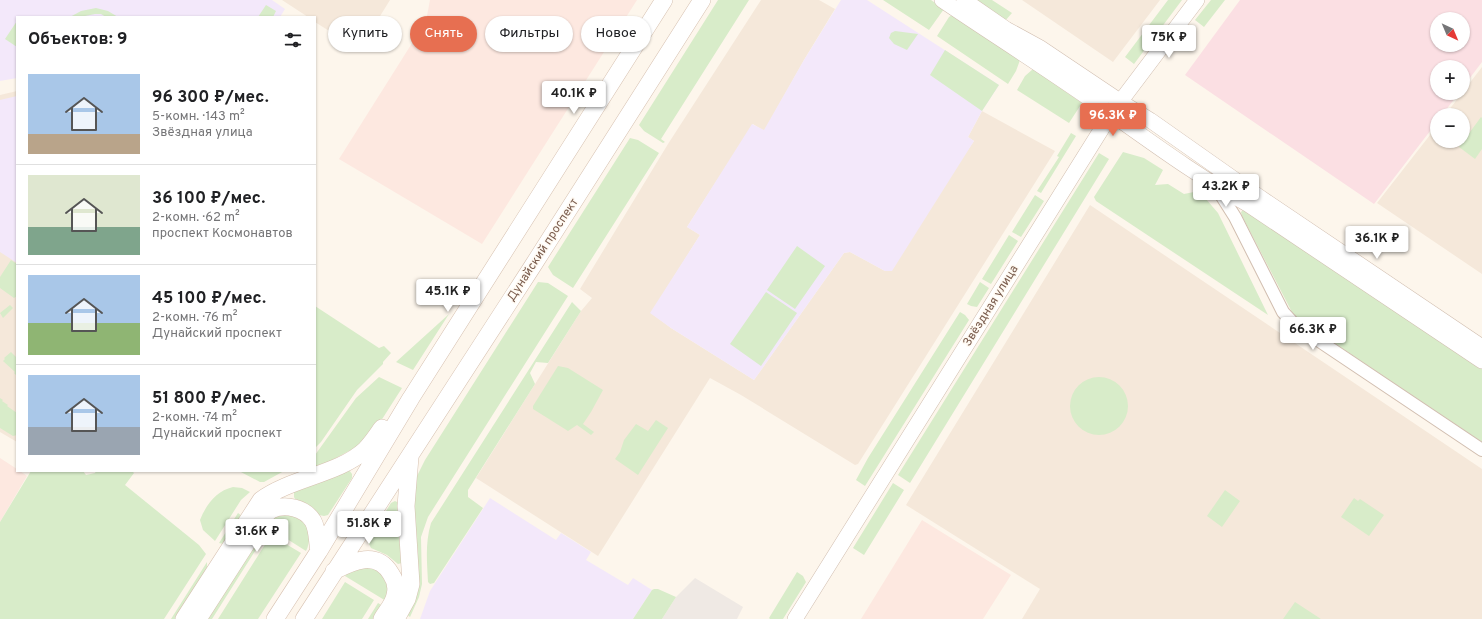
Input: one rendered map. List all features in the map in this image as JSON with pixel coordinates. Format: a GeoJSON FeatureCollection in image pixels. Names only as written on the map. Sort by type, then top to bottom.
{"type":"FeatureCollection","features":[{"type":"Feature","properties":{"kind":"main road"},"geometry":{"type":"LineString","coordinates":[[275,619],[319,552],[411,398],[664,0]]}},
{"type":"Feature","properties":{"kind":"main road","name":"Дунайский проспект"},"geometry":{"type":"LineString","coordinates":[[304,619],[536,261],[702,0]]}},
{"type":"Feature","properties":{"kind":"main road"},"geometry":{"type":"LineString","coordinates":[[184,619],[261,500],[269,494],[348,462],[357,456],[365,450],[391,414],[411,398]]}},
{"type":"Feature","properties":{"kind":"main road"},"geometry":{"type":"LineString","coordinates":[[396,619],[407,599],[411,584],[406,506],[410,455]]}},
{"type":"Feature","properties":{"kind":"main road"},"geometry":{"type":"LineString","coordinates":[[198,619],[259,524],[270,511],[287,507],[295,508],[306,513],[315,526],[319,552]]}},
{"type":"Feature","properties":{"kind":"main road"},"geometry":{"type":"LineString","coordinates":[[334,571],[354,561],[368,559],[379,562],[387,568],[394,578],[396,591],[394,600],[382,619]]}},
{"type":"Feature","properties":{"kind":"street"},"geometry":{"type":"LineString","coordinates":[[942,0],[1216,187],[1249,205],[1482,361]]}},
{"type":"Feature","properties":{"kind":"street"},"geometry":{"type":"LineString","coordinates":[[964,0],[1006,29],[1039,47],[1120,102],[1150,120],[1258,196],[1482,346]]}},
{"type":"Feature","properties":{"kind":"street","name":"Звёздная улица"},"geometry":{"type":"LineString","coordinates":[[795,619],[1111,114],[1197,0]]}},
{"type":"Feature","properties":{"kind":"street"},"geometry":{"type":"LineString","coordinates":[[1216,187],[1235,217],[1283,312],[1294,324],[1482,450]]}},
{"type":"Feature","properties":{"kind":"shaded area"},"geometry":{"type":"Polygon","coordinates":[[[0,0],[272,0],[285,9],[281,16],[16,16],[16,78],[0,81],[0,0]]]}},
{"type":"Feature","properties":{"kind":"shaded area"},"geometry":{"type":"Polygon","coordinates":[[[282,0],[390,0],[380,16],[328,16],[328,30],[316,23],[316,16],[306,16],[282,0]]]}},
{"type":"Feature","properties":{"kind":"shaded area"},"geometry":{"type":"Polygon","coordinates":[[[430,0],[637,0],[627,16],[581,16],[581,52],[604,52],[482,244],[339,159],[410,46],[410,52],[477,52],[477,16],[427,16],[430,0]]]}},
{"type":"Feature","properties":{"kind":"shaded area"},"geometry":{"type":"Polygon","coordinates":[[[761,0],[819,0],[835,9],[764,131],[753,124],[687,227],[700,235],[651,313],[671,328],[754,380],[844,253],[850,252],[885,271],[974,141],[968,137],[982,111],[1055,151],[858,464],[855,465],[741,395],[710,378],[598,556],[476,478],[581,311],[592,298],[580,289],[668,144],[761,0]]]}},
{"type":"Feature","properties":{"kind":"shaded area"},"geometry":{"type":"Polygon","coordinates":[[[841,0],[867,0],[999,85],[982,111],[968,137],[974,141],[892,271],[885,271],[850,252],[844,253],[754,380],[671,328],[650,313],[700,235],[687,227],[752,124],[764,130],[804,60],[841,0]]]}},
{"type":"Feature","properties":{"kind":"shaded area"},"geometry":{"type":"Polygon","coordinates":[[[1022,0],[1160,0],[1113,62],[1022,0]]]}},
{"type":"Feature","properties":{"kind":"shaded area"},"geometry":{"type":"Polygon","coordinates":[[[1240,0],[1482,0],[1482,62],[1470,78],[1470,60],[1430,60],[1430,100],[1454,100],[1447,108],[1430,108],[1430,131],[1374,204],[1185,75],[1240,0]]]}},
{"type":"Feature","properties":{"kind":"shaded area"},"geometry":{"type":"Polygon","coordinates":[[[1482,67],[1482,274],[1377,203],[1430,135],[1430,148],[1470,148],[1470,108],[1450,108],[1457,100],[1470,100],[1470,83],[1482,67]]]}},
{"type":"Feature","properties":{"kind":"shaded area"},"geometry":{"type":"Polygon","coordinates":[[[16,91],[16,441],[0,432],[0,95],[16,91]]]}},
{"type":"Feature","properties":{"kind":"shaded area"},"geometry":{"type":"Polygon","coordinates":[[[16,96],[16,262],[0,252],[0,100],[16,96]]]}},
{"type":"Feature","properties":{"kind":"shaded area"},"geometry":{"type":"Polygon","coordinates":[[[1090,205],[1482,469],[1482,619],[1022,619],[1040,589],[906,505],[1090,205]]]}},
{"type":"Feature","properties":{"kind":"shaded area"},"geometry":{"type":"Polygon","coordinates":[[[0,458],[16,468],[16,472],[21,472],[27,476],[0,522],[0,458]]]}},
{"type":"Feature","properties":{"kind":"shaded area"},"geometry":{"type":"Polygon","coordinates":[[[490,498],[556,540],[561,533],[591,552],[586,560],[628,585],[633,578],[652,590],[633,619],[420,619],[430,591],[490,498]]]}},
{"type":"Feature","properties":{"kind":"shaded area"},"geometry":{"type":"Polygon","coordinates":[[[922,520],[1011,575],[983,619],[861,619],[922,520]]]}},
{"type":"Feature","properties":{"kind":"shaded area"},"geometry":{"type":"Polygon","coordinates":[[[695,578],[743,607],[737,619],[662,619],[676,597],[695,578]]]}},
{"type":"Feature","properties":{"kind":"green space"},"geometry":{"type":"Polygon","coordinates":[[[718,0],[749,0],[661,139],[665,142],[663,143],[644,131],[639,125],[718,0]]]}},
{"type":"Feature","properties":{"kind":"green space"},"geometry":{"type":"Polygon","coordinates":[[[883,0],[931,0],[944,9],[929,30],[883,0]]]}},
{"type":"Feature","properties":{"kind":"green space"},"geometry":{"type":"Polygon","coordinates":[[[974,0],[992,0],[1012,13],[1005,21],[974,0]]]}},
{"type":"Feature","properties":{"kind":"green space"},"geometry":{"type":"Polygon","coordinates":[[[1168,0],[1182,0],[1134,64],[1125,57],[1168,0]]]}},
{"type":"Feature","properties":{"kind":"green space"},"geometry":{"type":"Polygon","coordinates":[[[1211,0],[1225,0],[1204,27],[1195,20],[1211,0]]]}},
{"type":"Feature","properties":{"kind":"green space"},"geometry":{"type":"Polygon","coordinates":[[[266,5],[276,11],[274,16],[259,16],[266,5]]]}},
{"type":"Feature","properties":{"kind":"green space"},"geometry":{"type":"Polygon","coordinates":[[[96,8],[108,11],[116,16],[95,14],[72,16],[81,11],[96,8]]]}},
{"type":"Feature","properties":{"kind":"green space"},"geometry":{"type":"Polygon","coordinates":[[[952,15],[1020,60],[1016,71],[1008,84],[937,36],[949,17],[952,15]]]}},
{"type":"Feature","properties":{"kind":"green space"},"geometry":{"type":"Polygon","coordinates":[[[16,22],[16,46],[5,39],[16,22]]]}},
{"type":"Feature","properties":{"kind":"green space"},"geometry":{"type":"Polygon","coordinates":[[[895,31],[918,34],[907,50],[894,44],[889,38],[891,33],[895,31]]]}},
{"type":"Feature","properties":{"kind":"green space"},"geometry":{"type":"Polygon","coordinates":[[[945,50],[999,85],[982,111],[930,75],[945,50]]]}},
{"type":"Feature","properties":{"kind":"green space"},"geometry":{"type":"Polygon","coordinates":[[[1033,69],[1082,103],[1069,123],[1017,90],[1025,76],[1033,69]]]}},
{"type":"Feature","properties":{"kind":"green space"},"geometry":{"type":"Polygon","coordinates":[[[1481,117],[1482,149],[1475,159],[1460,148],[1470,148],[1470,132],[1481,117]]]}},
{"type":"Feature","properties":{"kind":"green space"},"geometry":{"type":"Polygon","coordinates":[[[1071,133],[1076,136],[1041,193],[1037,191],[1059,157],[1057,156],[1071,133]]]}},
{"type":"Feature","properties":{"kind":"green space"},"geometry":{"type":"Polygon","coordinates":[[[630,138],[638,140],[659,153],[573,288],[553,275],[548,267],[630,138]]]}},
{"type":"Feature","properties":{"kind":"green space"},"geometry":{"type":"Polygon","coordinates":[[[1123,152],[1144,158],[1163,170],[1155,185],[1168,184],[1184,194],[1194,192],[1206,199],[1218,213],[1268,315],[1096,201],[1094,197],[1123,152]]]}},
{"type":"Feature","properties":{"kind":"green space"},"geometry":{"type":"Polygon","coordinates":[[[1099,153],[1109,159],[910,483],[898,475],[1099,153]]]}},
{"type":"Feature","properties":{"kind":"green space"},"geometry":{"type":"Polygon","coordinates":[[[1035,195],[1044,201],[1021,237],[1012,232],[1035,195]]]}},
{"type":"Feature","properties":{"kind":"green space"},"geometry":{"type":"Polygon","coordinates":[[[1243,210],[1482,369],[1482,442],[1294,316],[1242,216],[1241,212],[1243,210]]]}},
{"type":"Feature","properties":{"kind":"green space"},"geometry":{"type":"Polygon","coordinates":[[[1009,235],[1018,241],[991,284],[982,279],[1009,235]]]}},
{"type":"Feature","properties":{"kind":"green space"},"geometry":{"type":"Polygon","coordinates":[[[797,246],[825,266],[795,309],[767,290],[797,246]]]}},
{"type":"Feature","properties":{"kind":"green space"},"geometry":{"type":"Polygon","coordinates":[[[11,260],[16,263],[16,297],[14,298],[0,288],[0,277],[11,260]]]}},
{"type":"Feature","properties":{"kind":"green space"},"geometry":{"type":"Polygon","coordinates":[[[538,282],[548,283],[568,296],[428,517],[421,537],[422,584],[419,597],[410,617],[406,614],[413,497],[417,476],[425,460],[538,282]]]}},
{"type":"Feature","properties":{"kind":"green space"},"geometry":{"type":"Polygon","coordinates":[[[980,282],[989,288],[977,307],[971,306],[967,304],[980,282]]]}},
{"type":"Feature","properties":{"kind":"green space"},"geometry":{"type":"Polygon","coordinates":[[[766,292],[797,313],[761,366],[730,344],[766,292]]]}},
{"type":"Feature","properties":{"kind":"green space"},"geometry":{"type":"Polygon","coordinates":[[[572,302],[581,311],[548,363],[536,362],[530,373],[535,384],[468,490],[468,497],[483,508],[434,583],[430,584],[428,582],[427,552],[431,523],[572,302]]]}},
{"type":"Feature","properties":{"kind":"green space"},"geometry":{"type":"Polygon","coordinates":[[[10,305],[13,308],[3,318],[0,313],[10,305]]]}},
{"type":"Feature","properties":{"kind":"green space"},"geometry":{"type":"Polygon","coordinates":[[[316,307],[379,348],[384,346],[391,353],[383,364],[357,390],[316,447],[316,307]]]}},
{"type":"Feature","properties":{"kind":"green space"},"geometry":{"type":"Polygon","coordinates":[[[960,312],[969,320],[865,486],[856,480],[868,458],[960,312]]]}},
{"type":"Feature","properties":{"kind":"green space"},"geometry":{"type":"Polygon","coordinates":[[[449,314],[413,370],[396,362],[449,314]]]}},
{"type":"Feature","properties":{"kind":"green space"},"geometry":{"type":"Polygon","coordinates":[[[11,352],[16,357],[16,375],[14,373],[15,372],[3,361],[5,359],[4,358],[11,352]]]}},
{"type":"Feature","properties":{"kind":"green space"},"geometry":{"type":"Polygon","coordinates":[[[558,366],[568,368],[603,390],[583,424],[594,432],[591,435],[577,425],[568,431],[533,409],[533,406],[558,366]]]}},
{"type":"Feature","properties":{"kind":"green space"},"geometry":{"type":"Polygon","coordinates":[[[379,377],[402,388],[366,442],[316,468],[316,454],[356,398],[379,377]]]}},
{"type":"Feature","properties":{"kind":"green space"},"geometry":{"type":"Polygon","coordinates":[[[1093,377],[1105,377],[1120,385],[1128,400],[1128,412],[1120,427],[1105,435],[1093,435],[1078,427],[1070,412],[1070,400],[1078,385],[1093,377]]]}},
{"type":"Feature","properties":{"kind":"green space"},"geometry":{"type":"Polygon","coordinates":[[[0,398],[8,405],[7,406],[16,412],[16,435],[13,436],[0,428],[0,398]]]}},
{"type":"Feature","properties":{"kind":"green space"},"geometry":{"type":"Polygon","coordinates":[[[656,420],[668,428],[638,475],[615,459],[620,452],[624,440],[636,424],[648,431],[656,420]]]}},
{"type":"Feature","properties":{"kind":"green space"},"geometry":{"type":"Polygon","coordinates":[[[349,470],[352,474],[352,478],[328,515],[319,515],[307,504],[295,499],[294,492],[349,470]]]}},
{"type":"Feature","properties":{"kind":"green space"},"geometry":{"type":"Polygon","coordinates":[[[30,472],[84,472],[86,475],[96,472],[133,472],[134,473],[125,485],[199,545],[206,554],[164,619],[0,619],[0,522],[30,472]]]}},
{"type":"Feature","properties":{"kind":"green space"},"geometry":{"type":"Polygon","coordinates":[[[241,472],[282,472],[264,482],[260,482],[241,472]]]}},
{"type":"Feature","properties":{"kind":"green space"},"geometry":{"type":"Polygon","coordinates":[[[893,483],[904,490],[864,555],[853,548],[893,483]]]}},
{"type":"Feature","properties":{"kind":"green space"},"geometry":{"type":"Polygon","coordinates":[[[233,487],[242,488],[250,492],[241,500],[215,541],[203,530],[200,520],[212,499],[227,489],[233,487]]]}},
{"type":"Feature","properties":{"kind":"green space"},"geometry":{"type":"Polygon","coordinates":[[[1225,490],[1240,501],[1222,527],[1207,516],[1225,490]]]}},
{"type":"Feature","properties":{"kind":"green space"},"geometry":{"type":"Polygon","coordinates":[[[1354,498],[1358,501],[1360,499],[1384,515],[1369,536],[1341,517],[1354,498]]]}},
{"type":"Feature","properties":{"kind":"green space"},"geometry":{"type":"Polygon","coordinates":[[[395,501],[399,503],[402,563],[398,564],[387,555],[371,548],[368,542],[391,503],[395,501]]]}},
{"type":"Feature","properties":{"kind":"green space"},"geometry":{"type":"Polygon","coordinates":[[[238,513],[242,516],[223,544],[219,543],[238,513]]]}},
{"type":"Feature","properties":{"kind":"green space"},"geometry":{"type":"Polygon","coordinates":[[[291,514],[300,519],[307,527],[309,544],[306,551],[265,525],[277,515],[291,514]]]}},
{"type":"Feature","properties":{"kind":"green space"},"geometry":{"type":"Polygon","coordinates":[[[263,529],[267,532],[212,619],[205,619],[263,529]]]}},
{"type":"Feature","properties":{"kind":"green space"},"geometry":{"type":"Polygon","coordinates":[[[271,535],[301,553],[258,619],[218,619],[271,535]]]}},
{"type":"Feature","properties":{"kind":"green space"},"geometry":{"type":"Polygon","coordinates":[[[207,562],[207,568],[177,619],[171,619],[207,562]]]}},
{"type":"Feature","properties":{"kind":"green space"},"geometry":{"type":"Polygon","coordinates":[[[375,566],[389,584],[386,601],[345,576],[351,569],[375,566]]]}},
{"type":"Feature","properties":{"kind":"green space"},"geometry":{"type":"Polygon","coordinates":[[[797,572],[803,576],[806,582],[783,619],[770,619],[769,618],[797,572]]]}},
{"type":"Feature","properties":{"kind":"green space"},"geometry":{"type":"Polygon","coordinates":[[[345,582],[374,600],[362,619],[322,619],[345,582]]]}},
{"type":"Feature","properties":{"kind":"green space"},"geometry":{"type":"Polygon","coordinates":[[[658,589],[676,597],[662,619],[633,619],[652,590],[658,589]]]}},
{"type":"Feature","properties":{"kind":"green space"},"geometry":{"type":"Polygon","coordinates":[[[1295,602],[1321,619],[1283,619],[1295,602]]]}},
{"type":"Feature","properties":{"kind":"green space"},"geometry":{"type":"Polygon","coordinates":[[[378,603],[383,606],[374,619],[368,619],[378,603]]]}}]}
